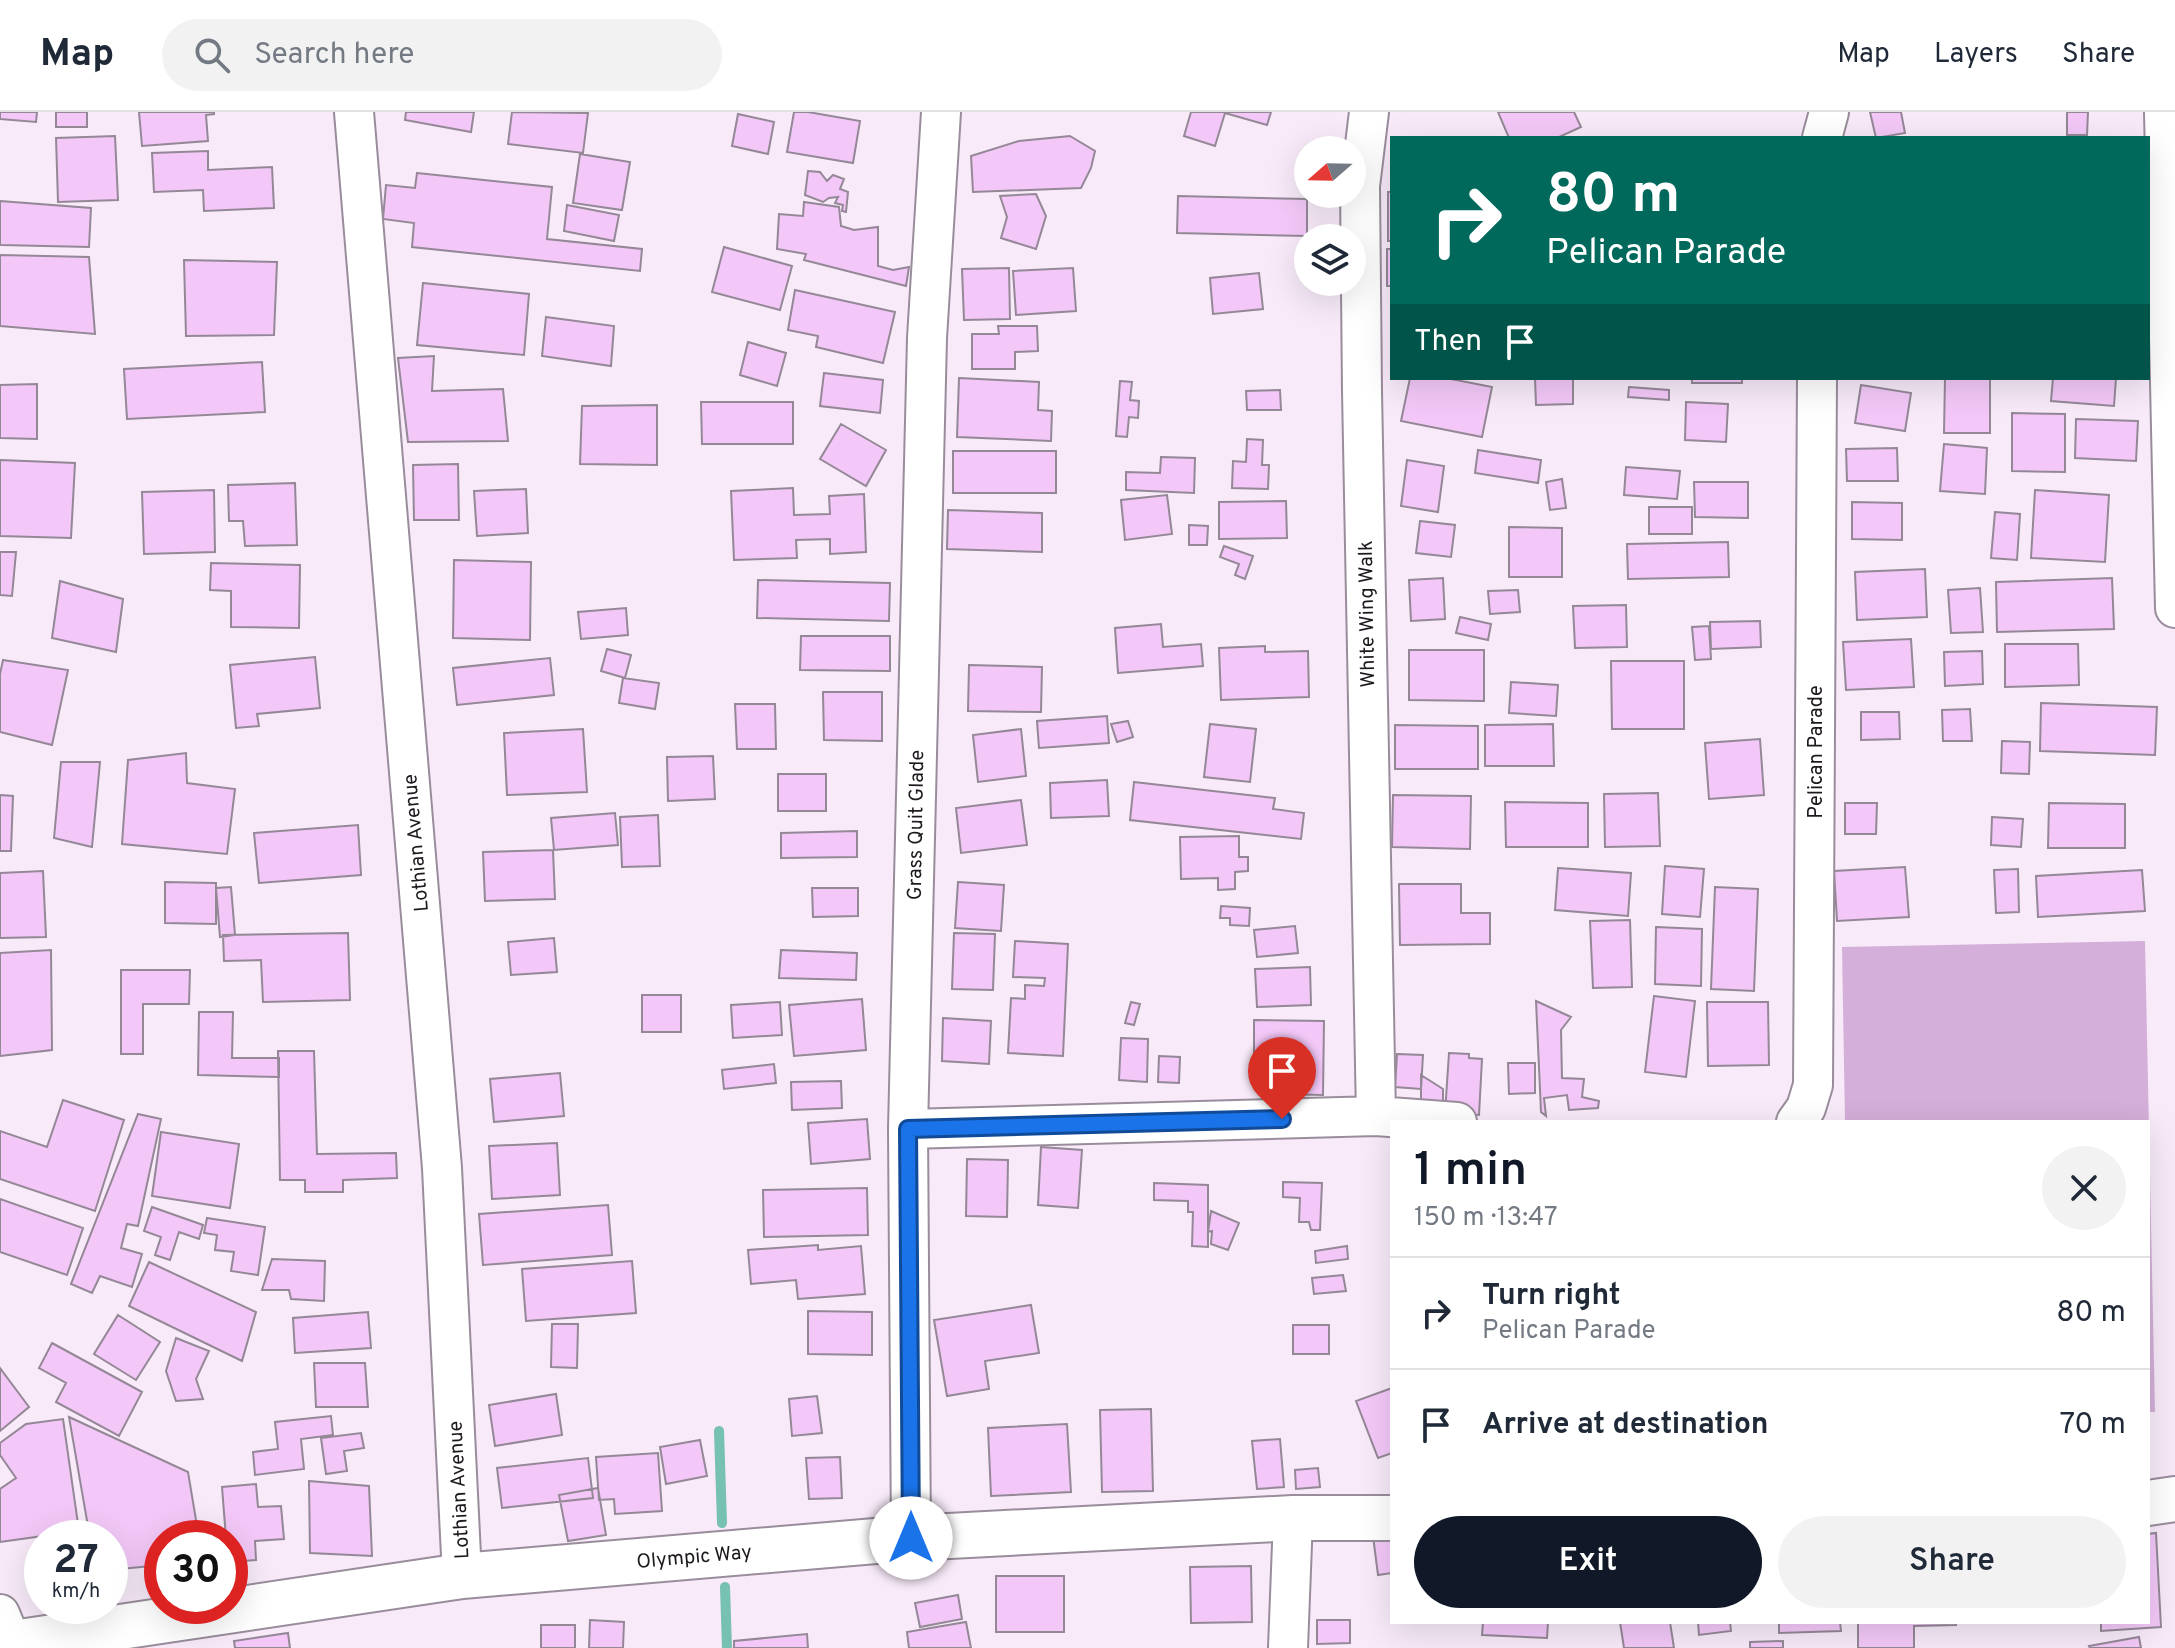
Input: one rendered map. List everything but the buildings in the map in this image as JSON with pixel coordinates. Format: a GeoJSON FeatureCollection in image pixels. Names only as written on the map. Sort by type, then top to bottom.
{"type":"FeatureCollection","features":[{"type":"Feature","properties":{"kind":"street","name":"Lothian Avenue"},"geometry":{"type":"LineString","coordinates":[[354,112],[442,1168],[462,1576]]}},
{"type":"Feature","properties":{"kind":"street","name":"Grass Quit Glade"},"geometry":{"type":"LineString","coordinates":[[911,1538],[908,1129],[927,338],[941,112]]}},
{"type":"Feature","properties":{"kind":"street","name":"White Wing Walk"},"geometry":{"type":"LineString","coordinates":[[1369,112],[1360,186],[1376,1116]]}},
{"type":"Feature","properties":{"kind":"street"},"geometry":{"type":"LineString","coordinates":[[1822,136],[1829,112]]}},
{"type":"Feature","properties":{"kind":"street"},"geometry":{"type":"LineString","coordinates":[[2168,119],[2174,584]]}},
{"type":"Feature","properties":{"kind":"street","name":"Pelican Parade"},"geometry":{"type":"LineString","coordinates":[[1797,1120],[1806,1108],[1813,1085],[1817,380]]}},
{"type":"Feature","properties":{"kind":"street"},"geometry":{"type":"LineString","coordinates":[[908,1129],[1376,1116],[1430,1120]]}},
{"type":"Feature","properties":{"kind":"street"},"geometry":{"type":"LineString","coordinates":[[2150,1503],[2175,1499]]}},
{"type":"Feature","properties":{"kind":"street","name":"Olympic Way"},"geometry":{"type":"LineString","coordinates":[[7,1638],[462,1576],[911,1538],[1293,1518],[1390,1518]]}},
{"type":"Feature","properties":{"kind":"street"},"geometry":{"type":"LineString","coordinates":[[1288,1648],[1293,1518]]}},
{"type":"Feature","properties":{"kind":"shaded area"},"geometry":{"type":"Polygon","coordinates":[[[2145,941],[2149,1120],[1845,1120],[1842,947],[2145,941]]]}},
{"type":"Feature","properties":{"kind":"shaded area"},"geometry":{"type":"Polygon","coordinates":[[[2150,1176],[2155,1412],[2150,1412],[2150,1176]]]}},
{"type":"Feature","properties":{"kind":"waterway"},"geometry":{"type":"LineString","coordinates":[[719,1431],[722,1523]]}},
{"type":"Feature","properties":{"kind":"waterway"},"geometry":{"type":"LineString","coordinates":[[725,1587],[727,1648]]}},
{"type":"Feature","properties":{"kind":"route"},"geometry":{"type":"LineString","coordinates":[[911,1538],[908,1129],[1282,1119]]}}]}
